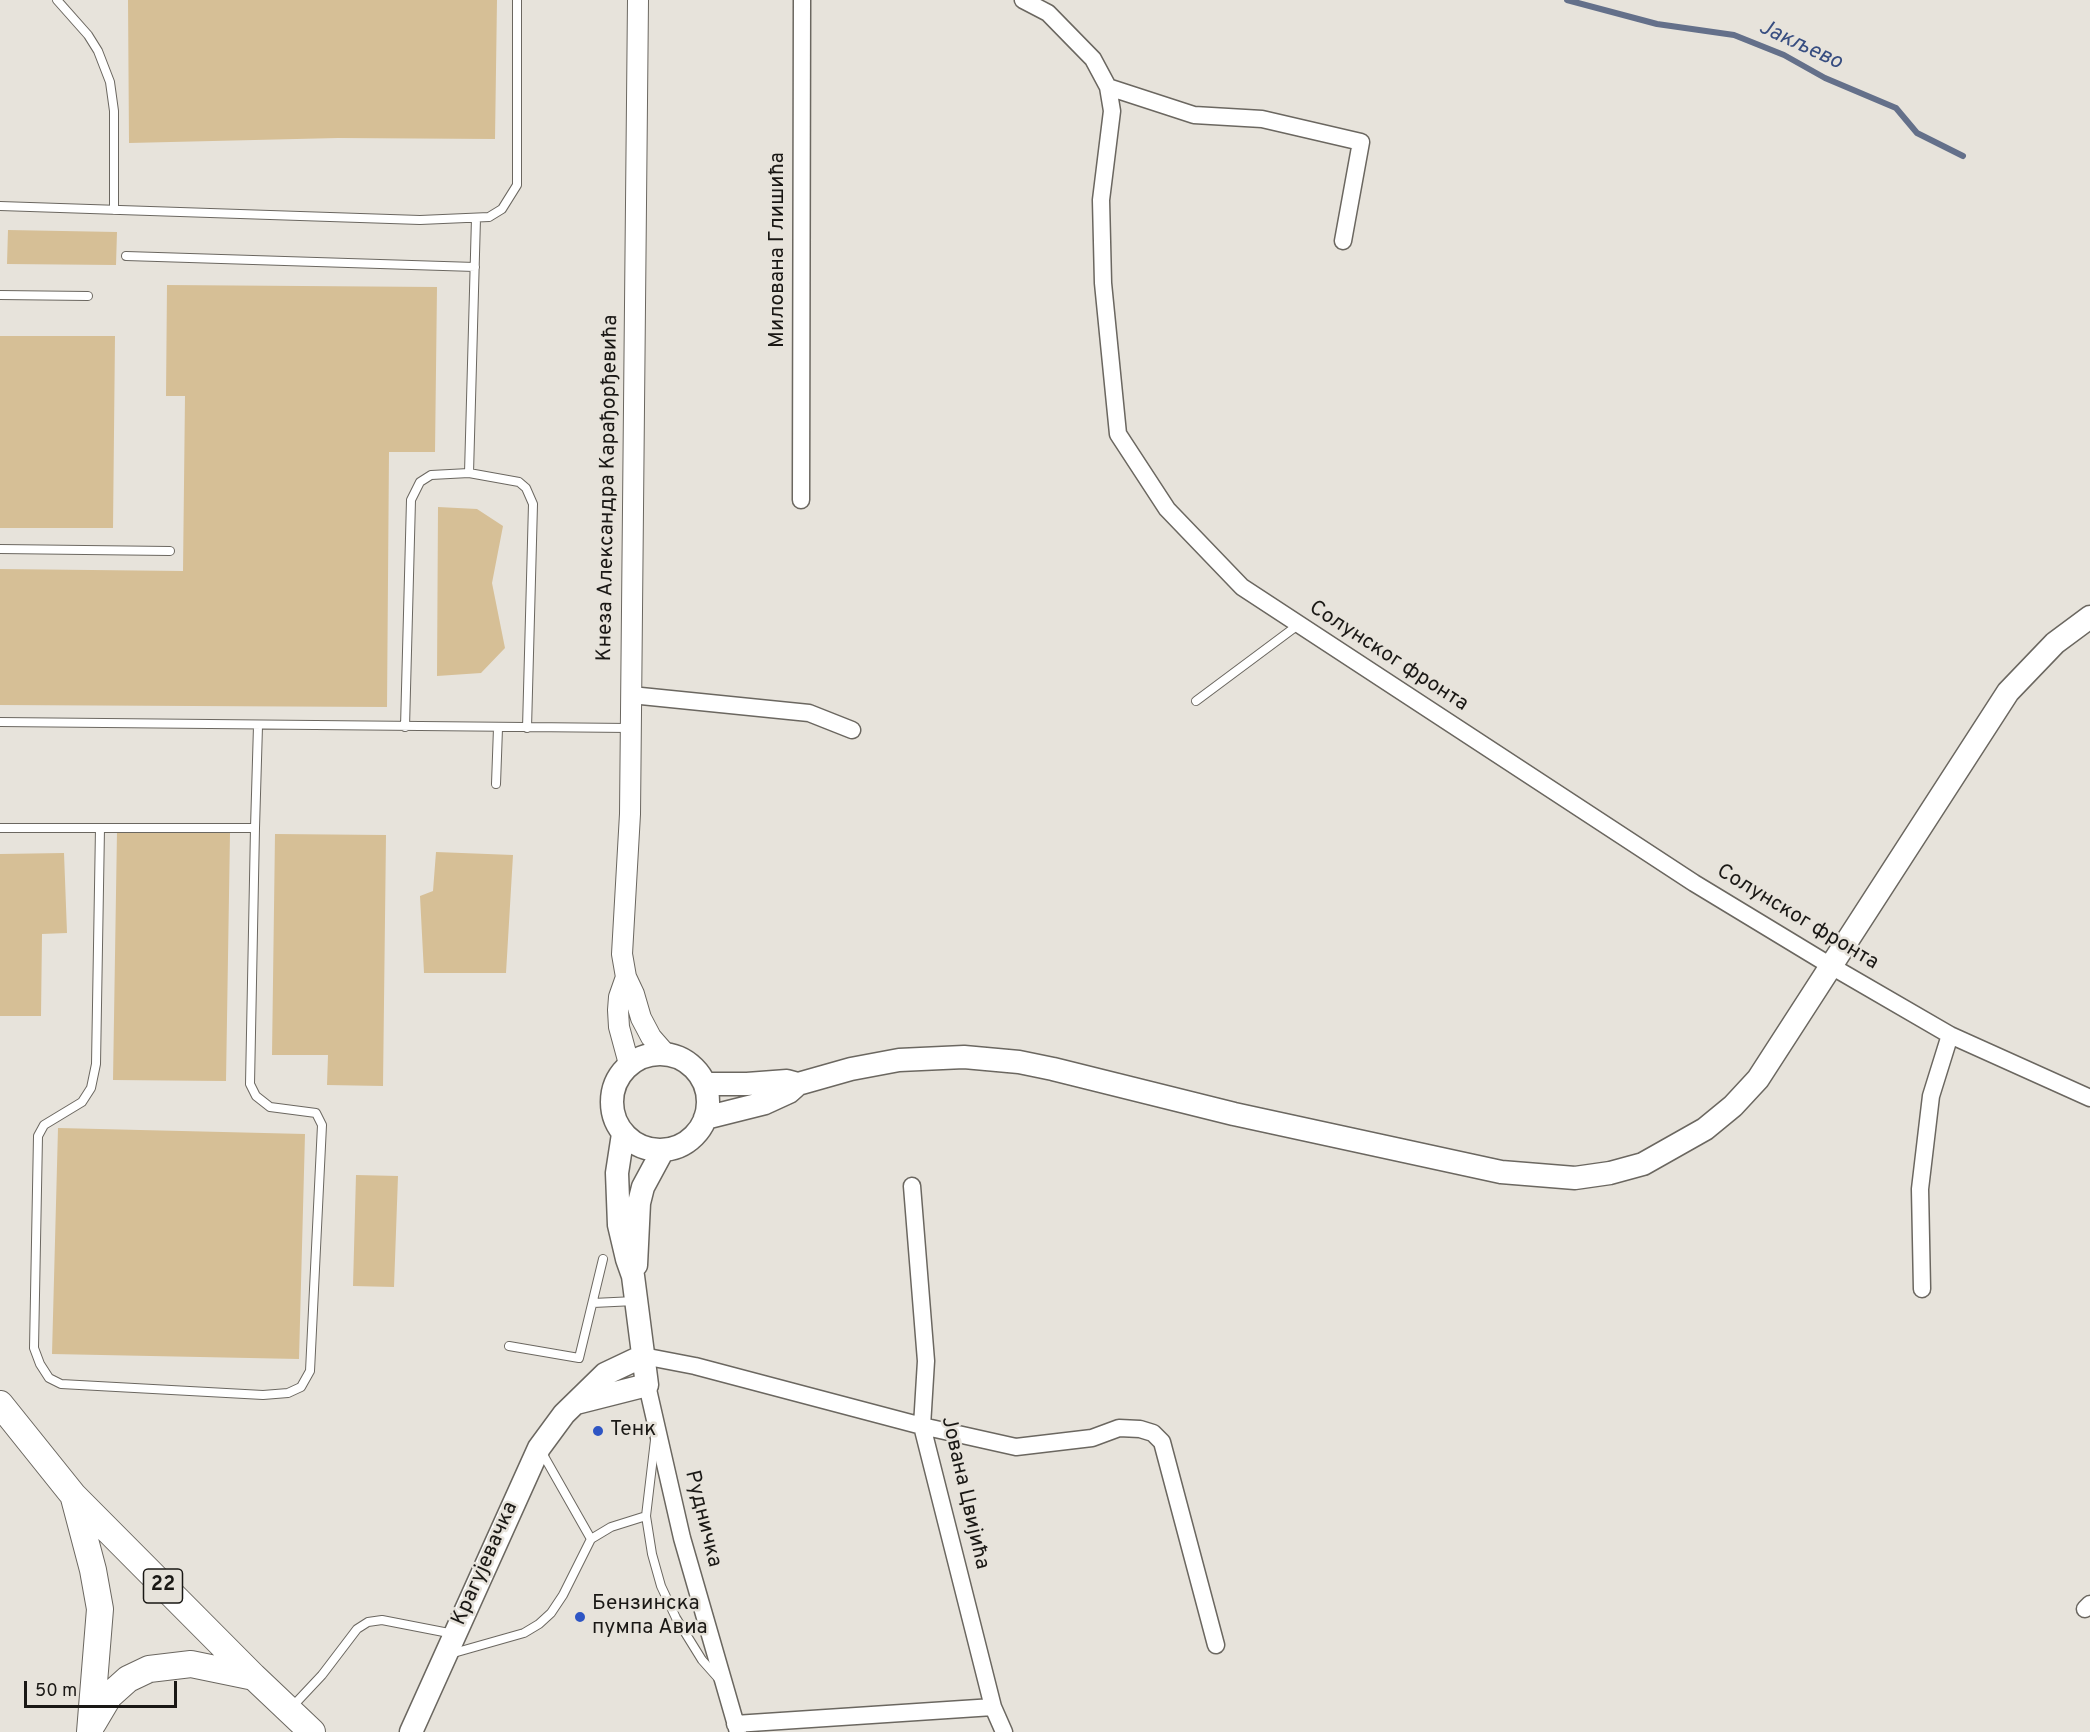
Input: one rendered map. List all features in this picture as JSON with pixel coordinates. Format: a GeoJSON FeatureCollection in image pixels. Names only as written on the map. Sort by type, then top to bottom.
{"type":"FeatureCollection","features":[{"type":"Feature","properties":{"kind":"main road"},"geometry":{"type":"LineString","coordinates":[[705,1118],[765,1102],[789,1092],[798,1084],[899,1060],[964,1057],[1011,1061],[1053,1069],[1234,1114],[1501,1172],[1575,1178],[1610,1173],[1643,1164],[1705,1129],[1733,1106],[1758,1079],[2008,692],[2055,643],[2090,617]]}},
{"type":"Feature","properties":{"kind":"main road"},"geometry":{"type":"LineString","coordinates":[[665,1053],[689,1063],[705,1084],[708,1107],[699,1130],[688,1140],[663,1150],[649,1149],[623,1134],[615,1121],[611,1106],[612,1091],[618,1077],[629,1064],[652,1054],[665,1053]]}},
{"type":"Feature","properties":{"kind":"main road"},"geometry":{"type":"LineString","coordinates":[[705,1084],[787,1081],[798,1084]]}},
{"type":"Feature","properties":{"kind":"main road"},"geometry":{"type":"LineString","coordinates":[[574,1404],[647,1385],[633,1276],[624,1248],[617,1202],[617,1164],[623,1134]]}},
{"type":"Feature","properties":{"kind":"main road"},"geometry":{"type":"LineString","coordinates":[[633,1276],[638,1255],[639,1203],[643,1187],[663,1150]]}},
{"type":"Feature","properties":{"kind":"main road","name":"Крагујевачка"},"geometry":{"type":"LineString","coordinates":[[411,1732],[539,1448],[574,1404],[605,1374],[643,1356]]}},
{"type":"Feature","properties":{"kind":"main road","name":"22"},"geometry":{"type":"LineString","coordinates":[[0,1404],[73,1495],[312,1732]]}},
{"type":"Feature","properties":{"kind":"main road"},"geometry":{"type":"LineString","coordinates":[[73,1495],[95,1579],[100,1609],[90,1730]]}},
{"type":"Feature","properties":{"kind":"main road"},"geometry":{"type":"LineString","coordinates":[[90,1730],[110,1696],[128,1679],[149,1669],[191,1664],[254,1677]]}},
{"type":"Feature","properties":{"kind":"street","name":"Кнеза Александра Карађорђевића"},"geometry":{"type":"LineString","coordinates":[[638,0],[630,814],[622,954],[626,977],[645,1028],[665,1053]]}},
{"type":"Feature","properties":{"kind":"street","name":"Милована Глишића"},"geometry":{"type":"LineString","coordinates":[[801,0],[801,500]]}},
{"type":"Feature","properties":{"kind":"street","name":"Солунског фронта"},"geometry":{"type":"LineString","coordinates":[[1023,0],[1048,14],[1094,59],[1108,87],[1112,111],[1101,200],[1103,283],[1118,434],[1167,509],[1242,587],[1694,883],[1831,966],[1950,1035],[2090,1098]]}},
{"type":"Feature","properties":{"kind":"street"},"geometry":{"type":"LineString","coordinates":[[1108,87],[1194,115],[1262,119],[1362,142],[1343,241]]}},
{"type":"Feature","properties":{"kind":"street"},"geometry":{"type":"LineString","coordinates":[[631,695],[809,713],[852,730]]}},
{"type":"Feature","properties":{"kind":"street","name":"Кнеза Александра Карађорђевића"},"geometry":{"type":"LineString","coordinates":[[626,977],[619,997],[618,1010],[629,1064]]}},
{"type":"Feature","properties":{"kind":"street"},"geometry":{"type":"LineString","coordinates":[[1922,1289],[1920,1189],[1930,1096],[1950,1035]]}},
{"type":"Feature","properties":{"kind":"street","name":"Јована Цвијића"},"geometry":{"type":"LineString","coordinates":[[912,1186],[926,1361],[922,1426],[993,1707],[1004,1732]]}},
{"type":"Feature","properties":{"kind":"street"},"geometry":{"type":"LineString","coordinates":[[643,1356],[695,1365],[922,1426],[1016,1447],[1092,1438],[1119,1428],[1153,1432],[1162,1442],[1216,1645]]}},
{"type":"Feature","properties":{"kind":"street","name":"Рудничка"},"geometry":{"type":"LineString","coordinates":[[647,1385],[682,1538],[736,1728]]}},
{"type":"Feature","properties":{"kind":"street"},"geometry":{"type":"LineString","coordinates":[[736,1728],[993,1707]]}},
{"type":"Feature","properties":{"kind":"lane"},"geometry":{"type":"LineString","coordinates":[[57,0],[88,35],[98,51],[110,82],[114,111],[114,210]]}},
{"type":"Feature","properties":{"kind":"lane"},"geometry":{"type":"LineString","coordinates":[[0,206],[420,220],[489,217],[502,209],[517,185],[518,0]]}},
{"type":"Feature","properties":{"kind":"lane"},"geometry":{"type":"LineString","coordinates":[[469,473],[476,218]]}},
{"type":"Feature","properties":{"kind":"lane"},"geometry":{"type":"LineString","coordinates":[[126,256],[475,267]]}},
{"type":"Feature","properties":{"kind":"lane"},"geometry":{"type":"LineString","coordinates":[[0,295],[88,296]]}},
{"type":"Feature","properties":{"kind":"lane"},"geometry":{"type":"LineString","coordinates":[[405,727],[411,500],[420,482],[431,475],[469,473],[519,482],[526,488],[533,504],[527,728]]}},
{"type":"Feature","properties":{"kind":"lane"},"geometry":{"type":"LineString","coordinates":[[0,549],[170,551]]}},
{"type":"Feature","properties":{"kind":"lane"},"geometry":{"type":"LineString","coordinates":[[1196,701],[1298,625]]}},
{"type":"Feature","properties":{"kind":"lane"},"geometry":{"type":"LineString","coordinates":[[0,722],[630,728]]}},
{"type":"Feature","properties":{"kind":"lane"},"geometry":{"type":"LineString","coordinates":[[100,828],[96,1065],[91,1088],[82,1102],[44,1125],[38,1136],[34,1348],[40,1364],[50,1378],[61,1384],[263,1395],[288,1393],[301,1387],[310,1371],[322,1125],[316,1113],[270,1107],[256,1096],[250,1084],[258,726]]}},
{"type":"Feature","properties":{"kind":"lane"},"geometry":{"type":"LineString","coordinates":[[496,784],[498,728]]}},
{"type":"Feature","properties":{"kind":"lane"},"geometry":{"type":"LineString","coordinates":[[0,828],[255,828]]}},
{"type":"Feature","properties":{"kind":"lane"},"geometry":{"type":"LineString","coordinates":[[509,1346],[579,1358],[603,1259]]}},
{"type":"Feature","properties":{"kind":"lane"},"geometry":{"type":"LineString","coordinates":[[592,1303],[636,1301]]}},
{"type":"Feature","properties":{"kind":"lane"},"geometry":{"type":"LineString","coordinates":[[657,1428],[646,1516],[652,1554],[667,1599],[688,1640],[723,1684]]}},
{"type":"Feature","properties":{"kind":"lane"},"geometry":{"type":"LineString","coordinates":[[539,1448],[591,1539]]}},
{"type":"Feature","properties":{"kind":"lane"},"geometry":{"type":"LineString","coordinates":[[445,1656],[524,1633],[539,1624],[551,1613],[563,1594],[591,1539],[611,1527],[646,1516]]}},
{"type":"Feature","properties":{"kind":"lane"},"geometry":{"type":"LineString","coordinates":[[289,1711],[322,1675],[352,1634],[368,1622],[382,1620],[454,1634]]}},
{"type":"Feature","properties":{"kind":"building"},"geometry":{"type":"Polygon","coordinates":[[[128,0],[497,0],[495,139],[338,138],[129,143],[128,0]]]}},
{"type":"Feature","properties":{"kind":"building"},"geometry":{"type":"Polygon","coordinates":[[[8,230],[117,232],[116,265],[7,264],[8,230]]]}},
{"type":"Feature","properties":{"kind":"building"},"geometry":{"type":"Polygon","coordinates":[[[167,285],[437,287],[435,452],[389,452],[387,707],[0,705],[0,569],[183,571],[185,396],[166,396],[167,285]]]}},
{"type":"Feature","properties":{"kind":"building"},"geometry":{"type":"Polygon","coordinates":[[[0,336],[115,336],[113,528],[0,528],[0,336]]]}},
{"type":"Feature","properties":{"kind":"building"},"geometry":{"type":"Polygon","coordinates":[[[438,507],[477,509],[503,526],[492,583],[505,648],[481,673],[437,676],[438,507]]]}},
{"type":"Feature","properties":{"kind":"building"},"geometry":{"type":"Polygon","coordinates":[[[117,831],[230,833],[226,1081],[113,1080],[117,831]]]}},
{"type":"Feature","properties":{"kind":"building"},"geometry":{"type":"Polygon","coordinates":[[[275,834],[386,835],[383,1086],[327,1085],[328,1055],[272,1055],[275,834]]]}},
{"type":"Feature","properties":{"kind":"building"},"geometry":{"type":"Polygon","coordinates":[[[436,852],[513,855],[506,973],[424,973],[420,896],[433,891],[436,852]]]}},
{"type":"Feature","properties":{"kind":"building"},"geometry":{"type":"Polygon","coordinates":[[[64,853],[67,933],[42,934],[41,1016],[0,1016],[0,854],[64,853]]]}},
{"type":"Feature","properties":{"kind":"building"},"geometry":{"type":"Polygon","coordinates":[[[58,1128],[305,1134],[299,1359],[52,1354],[58,1128]]]}},
{"type":"Feature","properties":{"kind":"building"},"geometry":{"type":"Polygon","coordinates":[[[356,1175],[398,1176],[394,1287],[353,1286],[356,1175]]]}},
{"type":"Feature","properties":{"kind":"waterway","name":"Јакљево"},"geometry":{"type":"LineString","coordinates":[[1567,0],[1657,24],[1734,35],[1784,55],[1825,78],[1896,108],[1917,133],[1963,156]]}},
{"type":"Feature","properties":{"kind":"place","name":"Тенк"},"geometry":{"type":"Point","coordinates":[598,1431]}},
{"type":"Feature","properties":{"kind":"place","name":"Бензинска пумпа Авиа"},"geometry":{"type":"Point","coordinates":[580,1617]}}]}
